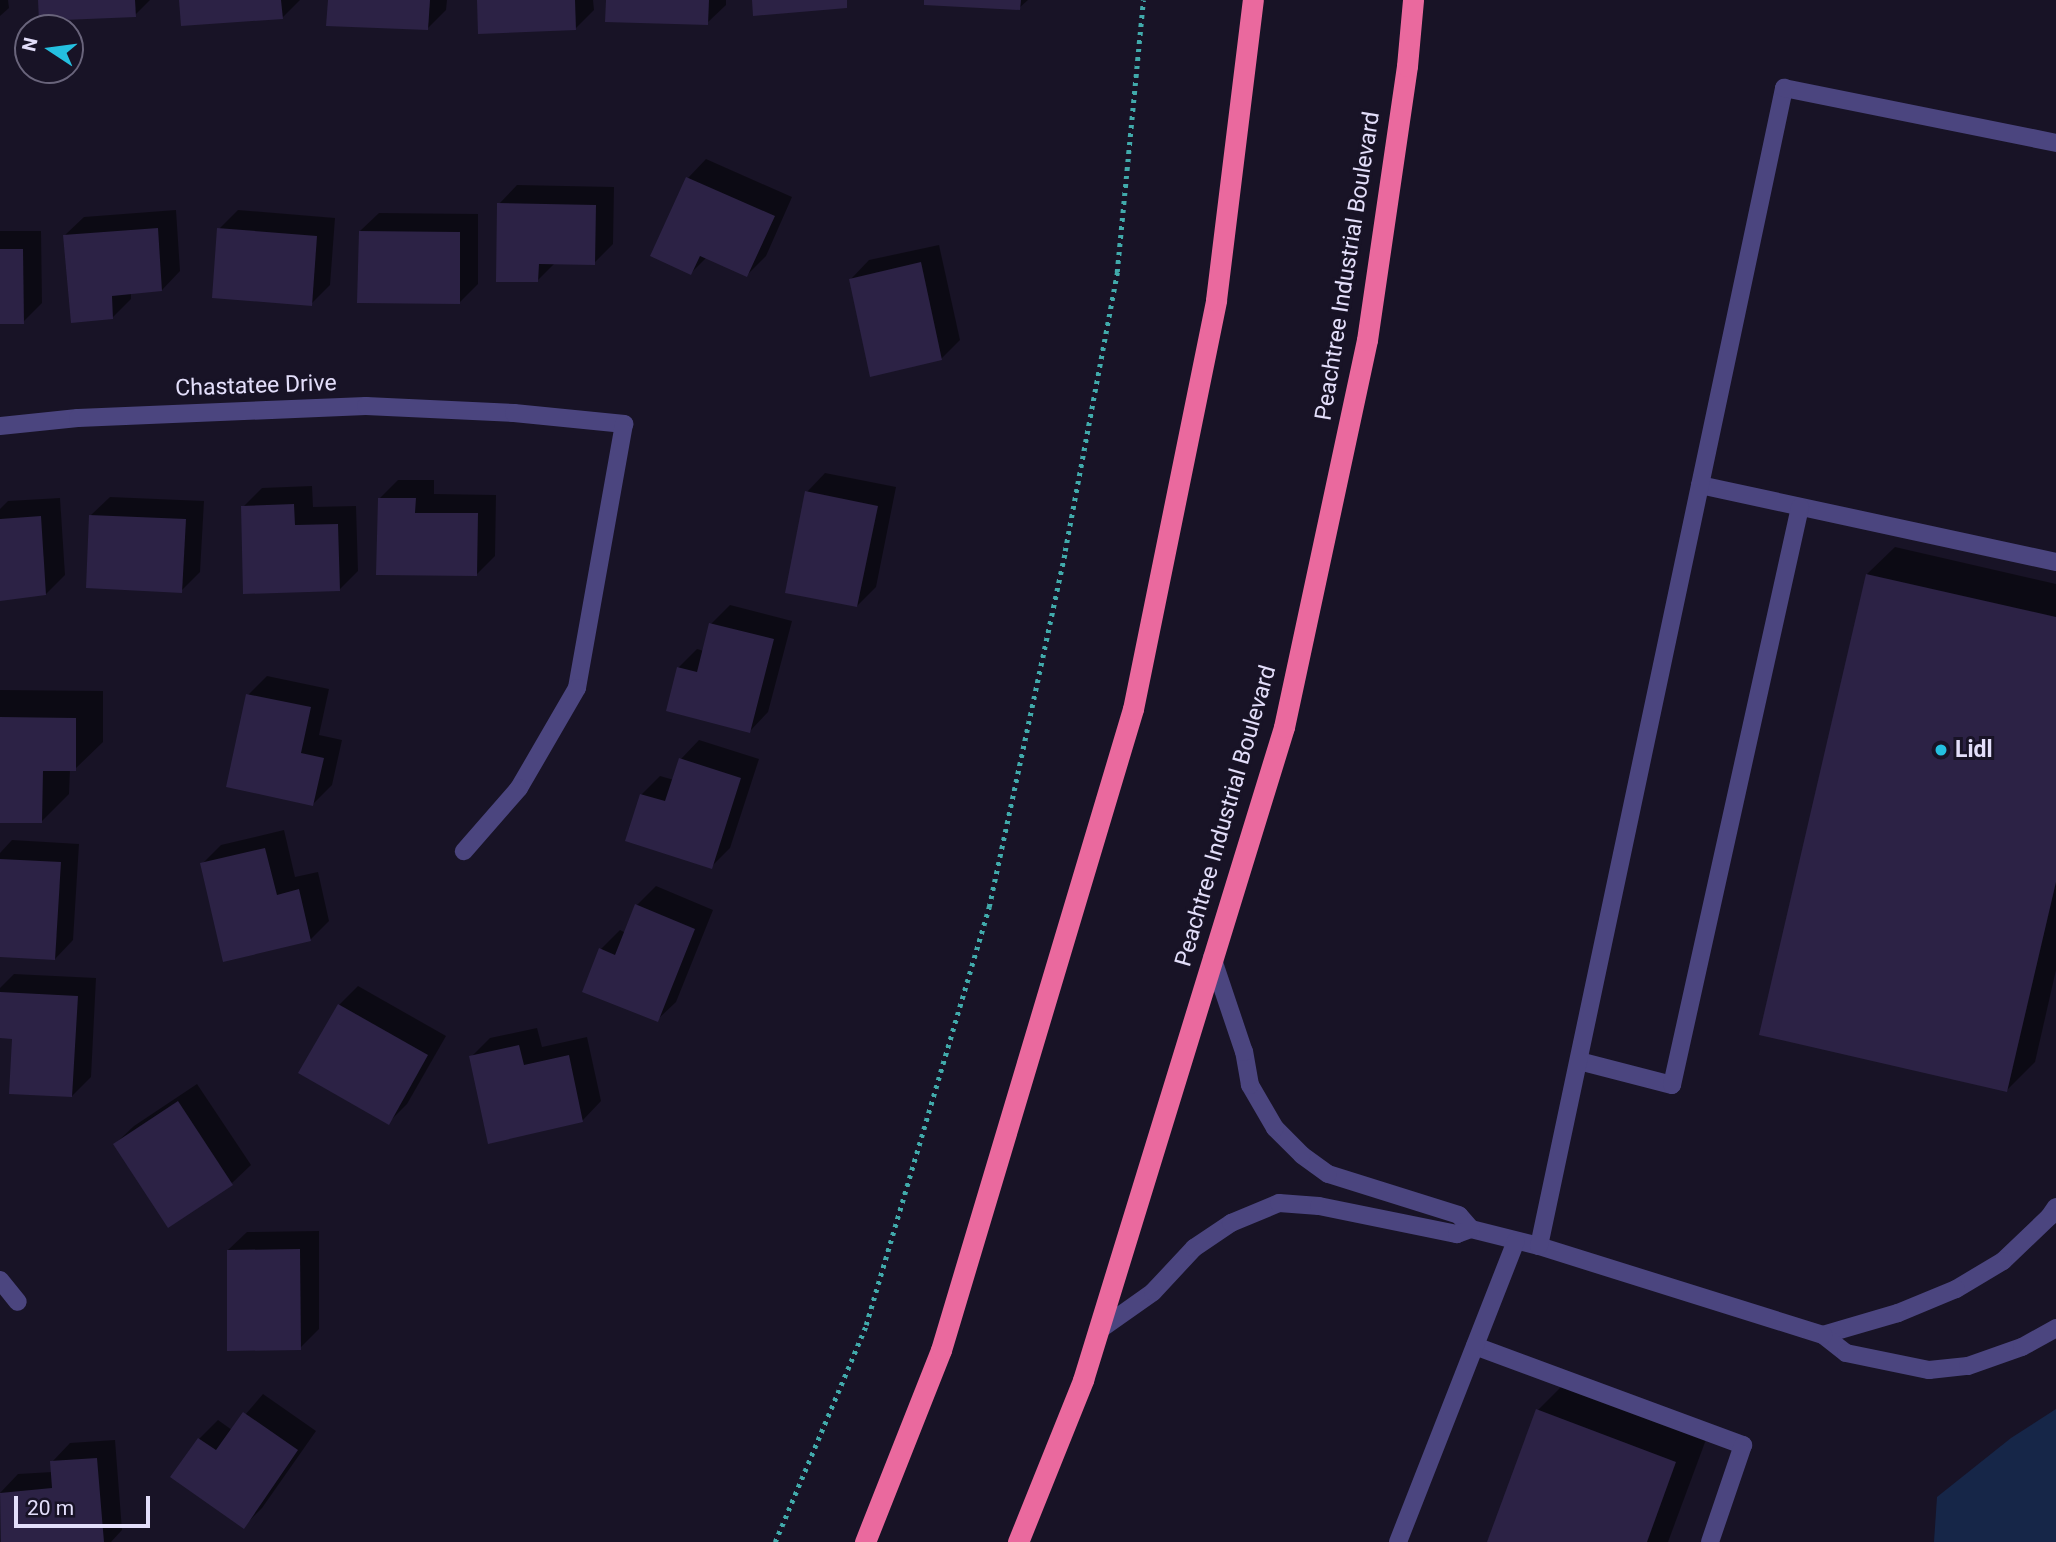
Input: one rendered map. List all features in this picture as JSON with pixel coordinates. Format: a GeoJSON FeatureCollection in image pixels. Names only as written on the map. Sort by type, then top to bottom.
{"type":"FeatureCollection","features":[{"type":"Feature","properties":{"kind":"highway"},"geometry":{"type":"LineString","coordinates":[[865,1542],[941,1350],[1133,709],[1216,300],[1253,0]]}},
{"type":"Feature","properties":{"kind":"highway","name":"Peachtree Industrial Boulevard"},"geometry":{"type":"LineString","coordinates":[[1018,1542],[1083,1380],[1284,727],[1367,340],[1407,66],[1413,0]]}},
{"type":"Feature","properties":{"kind":"street"},"geometry":{"type":"LineString","coordinates":[[1539,1246],[1784,88],[2056,144]]}},
{"type":"Feature","properties":{"kind":"street","name":"Chastatee Drive"},"geometry":{"type":"LineString","coordinates":[[0,426],[78,418],[366,406],[514,413],[624,424],[577,688],[519,788],[464,851]]}},
{"type":"Feature","properties":{"kind":"street"},"geometry":{"type":"LineString","coordinates":[[1700,485],[2056,562]]}},
{"type":"Feature","properties":{"kind":"street"},"geometry":{"type":"LineString","coordinates":[[1579,1061],[1672,1085],[1800,507]]}},
{"type":"Feature","properties":{"kind":"street"},"geometry":{"type":"LineString","coordinates":[[1212,957],[1244,1052],[1250,1085],[1275,1128],[1302,1155],[1328,1174],[1459,1215],[1471,1229],[1539,1246],[1822,1335],[1846,1353],[1929,1370],[1968,1366],[2022,1347],[2056,1328]]}},
{"type":"Feature","properties":{"kind":"street"},"geometry":{"type":"LineString","coordinates":[[1098,1331],[1153,1292],[1194,1248],[1231,1223],[1279,1203],[1319,1206],[1457,1234],[1471,1229]]}},
{"type":"Feature","properties":{"kind":"street"},"geometry":{"type":"LineString","coordinates":[[1822,1335],[1898,1313],[1956,1289],[2003,1261],[2056,1207]]}},
{"type":"Feature","properties":{"kind":"street"},"geometry":{"type":"LineString","coordinates":[[1398,1542],[1516,1241]]}},
{"type":"Feature","properties":{"kind":"street"},"geometry":{"type":"LineString","coordinates":[[0,1280],[18,1302]]}},
{"type":"Feature","properties":{"kind":"street"},"geometry":{"type":"LineString","coordinates":[[1475,1346],[1743,1445],[1710,1542]]}},
{"type":"Feature","properties":{"kind":"path"},"geometry":{"type":"LineString","coordinates":[[775,1542],[866,1325],[989,907],[1065,551],[1117,272],[1143,0]]}},
{"type":"Feature","properties":{"kind":"water"},"geometry":{"type":"Polygon","coordinates":[[[2056,1409],[2056,1542],[1934,1542],[1937,1497],[2011,1438],[2056,1409]]]}},
{"type":"Feature","properties":{"kind":"building"},"geometry":{"type":"Polygon","coordinates":[[[38,0],[135,0],[136,17],[84,19],[84,14],[39,14],[38,0]]]}},
{"type":"Feature","properties":{"kind":"building"},"geometry":{"type":"Polygon","coordinates":[[[179,0],[281,0],[283,19],[181,26],[179,0]]]}},
{"type":"Feature","properties":{"kind":"building"},"geometry":{"type":"Polygon","coordinates":[[[328,0],[430,0],[428,30],[326,26],[328,0]]]}},
{"type":"Feature","properties":{"kind":"building"},"geometry":{"type":"Polygon","coordinates":[[[477,0],[575,0],[576,30],[478,34],[477,0]]]}},
{"type":"Feature","properties":{"kind":"building"},"geometry":{"type":"Polygon","coordinates":[[[606,0],[709,0],[708,25],[605,22],[606,0]]]}},
{"type":"Feature","properties":{"kind":"building"},"geometry":{"type":"Polygon","coordinates":[[[752,0],[847,0],[847,8],[753,16],[752,0]]]}},
{"type":"Feature","properties":{"kind":"building"},"geometry":{"type":"Polygon","coordinates":[[[924,0],[1021,0],[1020,10],[924,5],[924,0]]]}},
{"type":"Feature","properties":{"kind":"building"},"geometry":{"type":"Polygon","coordinates":[[[686,177],[775,216],[747,277],[700,256],[691,275],[650,256],[686,177]]]}},
{"type":"Feature","properties":{"kind":"building"},"geometry":{"type":"Polygon","coordinates":[[[497,203],[596,205],[595,265],[539,264],[538,282],[496,282],[497,203]]]}},
{"type":"Feature","properties":{"kind":"building"},"geometry":{"type":"Polygon","coordinates":[[[158,228],[162,291],[112,296],[113,319],[71,323],[63,235],[158,228]]]}},
{"type":"Feature","properties":{"kind":"building"},"geometry":{"type":"Polygon","coordinates":[[[217,228],[317,236],[312,306],[212,298],[217,228]]]}},
{"type":"Feature","properties":{"kind":"building"},"geometry":{"type":"Polygon","coordinates":[[[359,231],[460,232],[460,304],[357,303],[359,231]]]}},
{"type":"Feature","properties":{"kind":"building"},"geometry":{"type":"Polygon","coordinates":[[[0,249],[23,249],[24,324],[0,324],[0,249]]]}},
{"type":"Feature","properties":{"kind":"building"},"geometry":{"type":"Polygon","coordinates":[[[921,262],[942,360],[870,377],[849,279],[921,262]]]}},
{"type":"Feature","properties":{"kind":"building"},"geometry":{"type":"Polygon","coordinates":[[[805,491],[878,506],[857,607],[785,593],[805,491]]]}},
{"type":"Feature","properties":{"kind":"building"},"geometry":{"type":"Polygon","coordinates":[[[378,498],[416,498],[415,513],[478,513],[477,576],[376,575],[378,498]]]}},
{"type":"Feature","properties":{"kind":"building"},"geometry":{"type":"Polygon","coordinates":[[[294,504],[295,525],[338,524],[340,591],[243,594],[241,506],[294,504]]]}},
{"type":"Feature","properties":{"kind":"building"},"geometry":{"type":"Polygon","coordinates":[[[89,515],[186,519],[182,593],[86,588],[89,515]]]}},
{"type":"Feature","properties":{"kind":"building"},"geometry":{"type":"Polygon","coordinates":[[[41,516],[46,595],[0,601],[0,519],[41,516]]]}},
{"type":"Feature","properties":{"kind":"building","name":"Lidl"},"geometry":{"type":"Polygon","coordinates":[[[1866,574],[2056,617],[2056,882],[2007,1092],[1759,1035],[1866,574]]]}},
{"type":"Feature","properties":{"kind":"building"},"geometry":{"type":"Polygon","coordinates":[[[709,623],[774,639],[750,733],[666,711],[677,667],[697,672],[709,623]]]}},
{"type":"Feature","properties":{"kind":"building"},"geometry":{"type":"Polygon","coordinates":[[[246,694],[311,707],[301,753],[324,758],[313,806],[226,787],[246,694]]]}},
{"type":"Feature","properties":{"kind":"building"},"geometry":{"type":"Polygon","coordinates":[[[0,717],[76,718],[76,771],[43,771],[42,823],[0,823],[0,717]]]}},
{"type":"Feature","properties":{"kind":"building"},"geometry":{"type":"Polygon","coordinates":[[[679,758],[741,778],[712,869],[625,841],[640,794],[665,801],[679,758]]]}},
{"type":"Feature","properties":{"kind":"building"},"geometry":{"type":"Polygon","coordinates":[[[265,848],[277,895],[299,889],[311,941],[223,962],[200,863],[265,848]]]}},
{"type":"Feature","properties":{"kind":"building"},"geometry":{"type":"Polygon","coordinates":[[[0,859],[61,862],[55,960],[0,957],[0,859]]]}},
{"type":"Feature","properties":{"kind":"building"},"geometry":{"type":"Polygon","coordinates":[[[635,904],[695,929],[658,1022],[582,992],[599,948],[615,955],[635,904]]]}},
{"type":"Feature","properties":{"kind":"building"},"geometry":{"type":"Polygon","coordinates":[[[0,992],[78,996],[72,1097],[9,1094],[12,1039],[0,1038],[0,992]]]}},
{"type":"Feature","properties":{"kind":"building"},"geometry":{"type":"Polygon","coordinates":[[[338,1004],[428,1055],[389,1125],[298,1073],[338,1004]]]}},
{"type":"Feature","properties":{"kind":"building"},"geometry":{"type":"Polygon","coordinates":[[[519,1045],[524,1065],[569,1055],[583,1122],[488,1144],[469,1056],[519,1045]]]}},
{"type":"Feature","properties":{"kind":"building"},"geometry":{"type":"Polygon","coordinates":[[[178,1101],[233,1185],[168,1228],[113,1144],[178,1101]]]}},
{"type":"Feature","properties":{"kind":"building"},"geometry":{"type":"Polygon","coordinates":[[[300,1249],[301,1350],[227,1351],[227,1250],[300,1249]]]}},
{"type":"Feature","properties":{"kind":"building"},"geometry":{"type":"Polygon","coordinates":[[[1536,1409],[1676,1462],[1647,1542],[1487,1542],[1536,1409]]]}},
{"type":"Feature","properties":{"kind":"building"},"geometry":{"type":"Polygon","coordinates":[[[243,1412],[298,1450],[244,1529],[170,1477],[198,1438],[216,1450],[243,1412]]]}},
{"type":"Feature","properties":{"kind":"building"},"geometry":{"type":"Polygon","coordinates":[[[97,1458],[104,1542],[1,1542],[0,1493],[52,1488],[50,1461],[97,1458]]]}},
{"type":"Feature","properties":{"kind":"place","name":"Lidl"},"geometry":{"type":"Point","coordinates":[1941,750]}}]}
